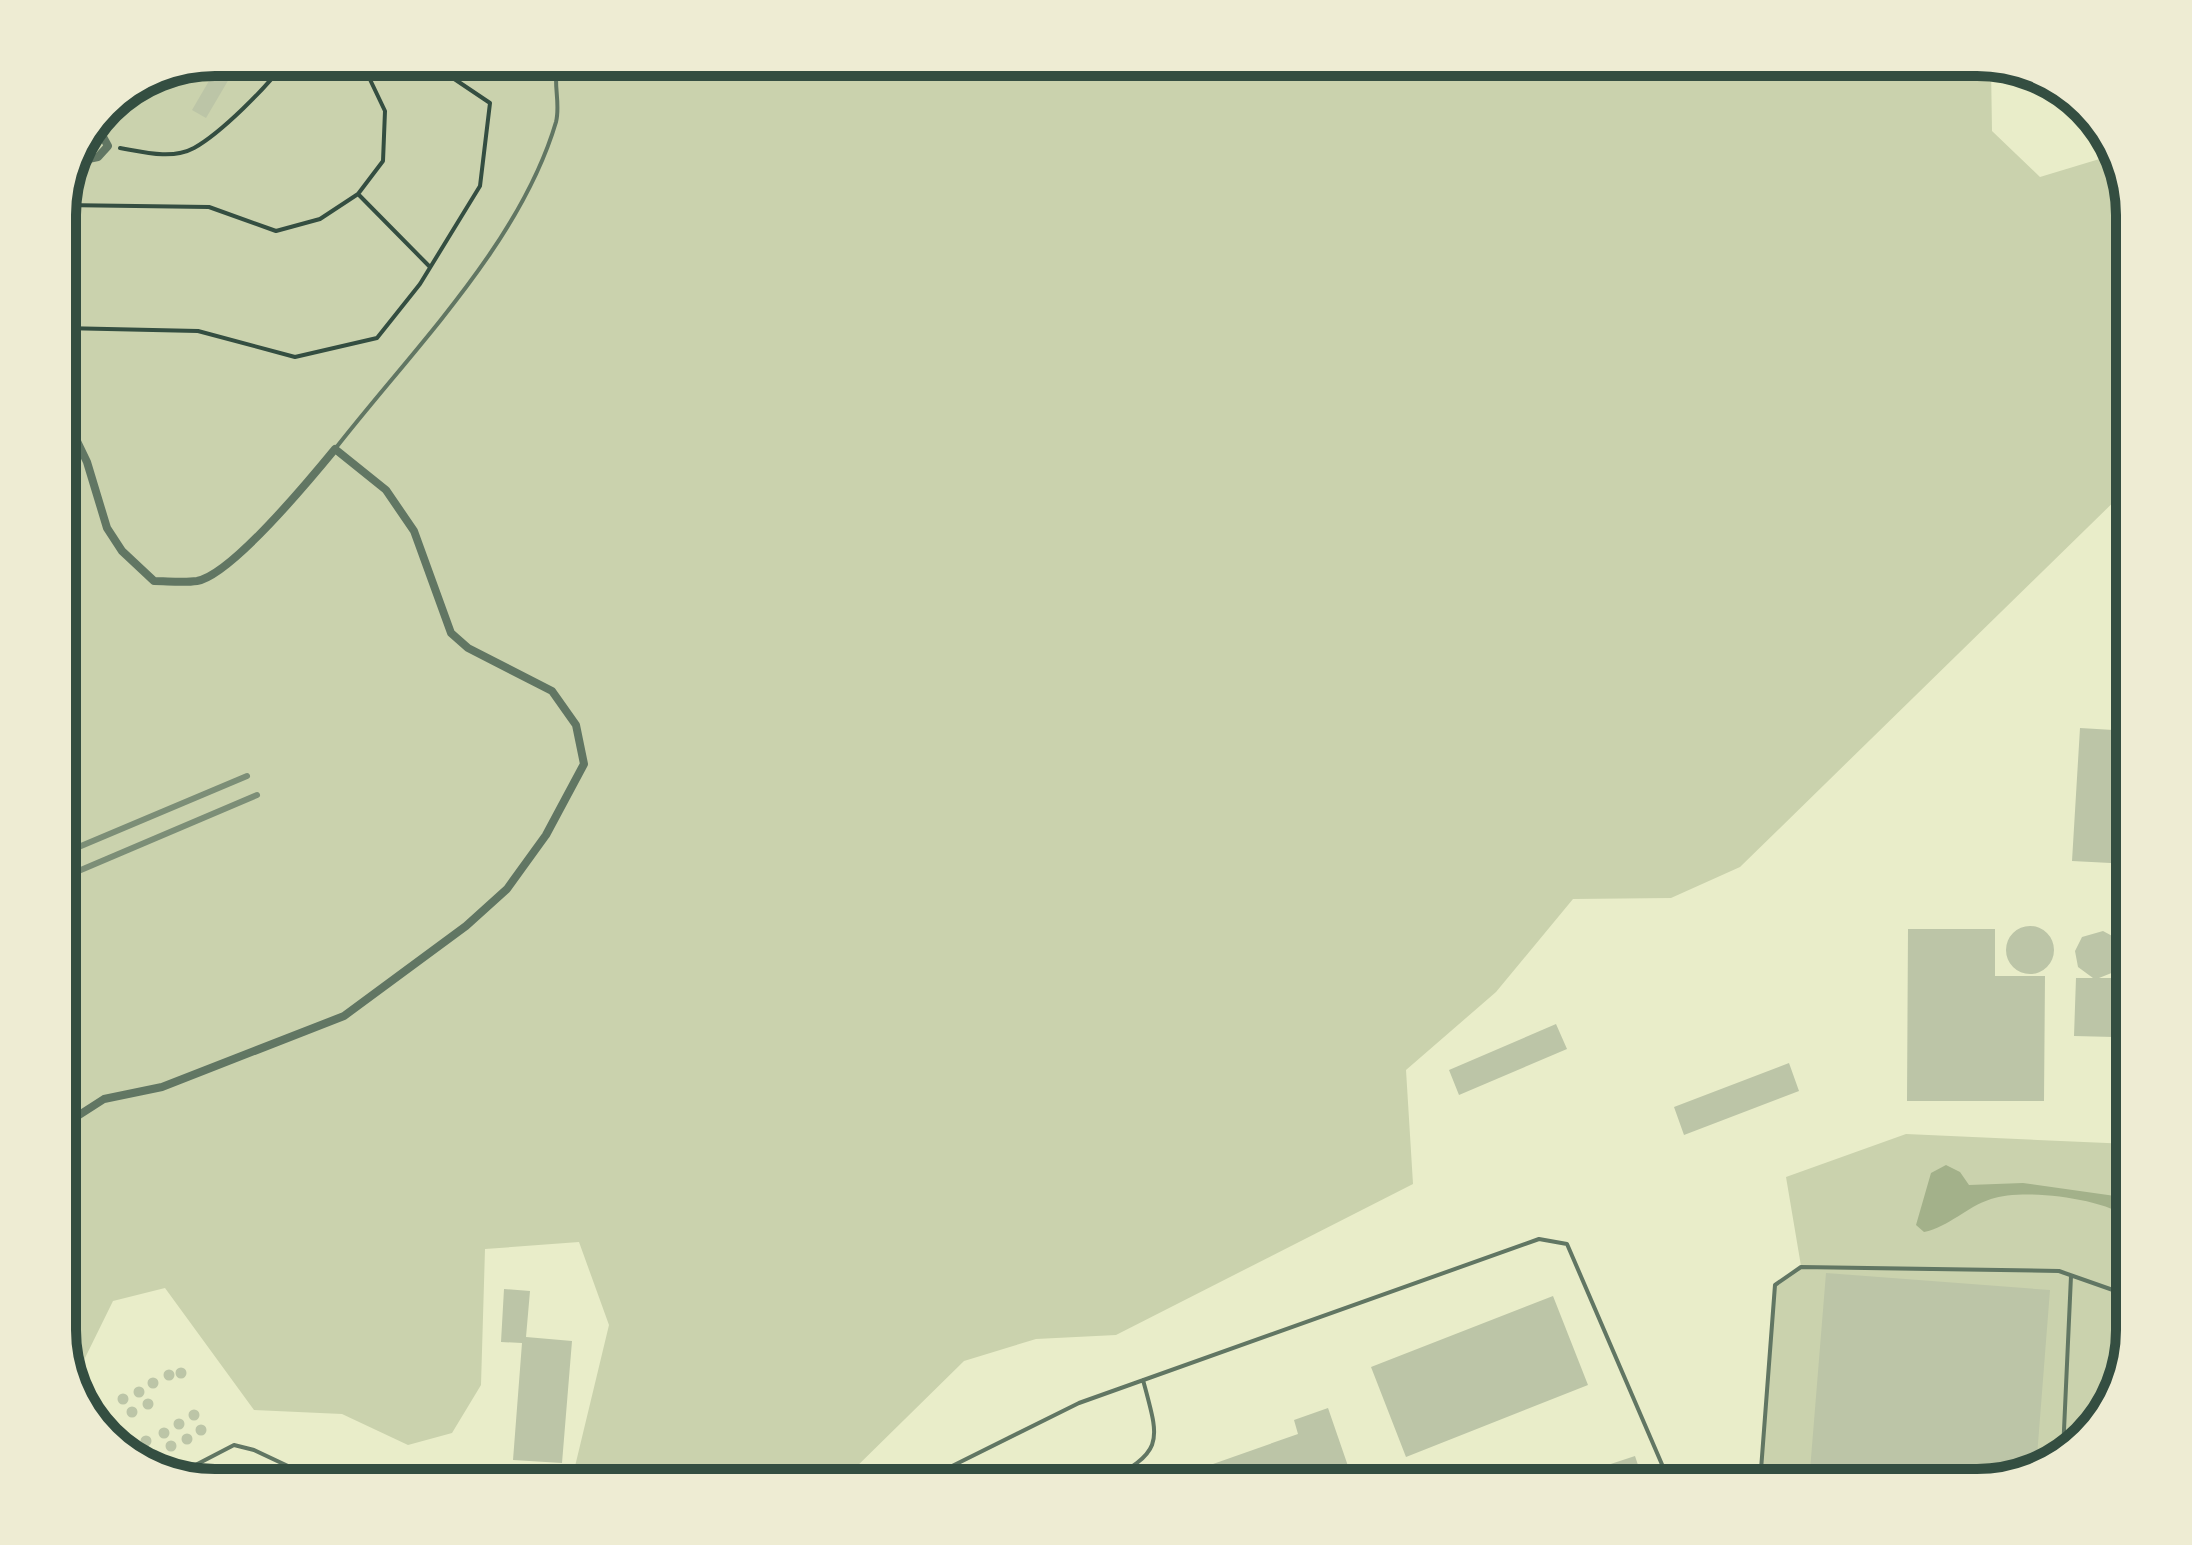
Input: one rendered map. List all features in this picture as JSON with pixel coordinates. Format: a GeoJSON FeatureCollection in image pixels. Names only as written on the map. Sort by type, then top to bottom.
{"type":"FeatureCollection","features":[{"type":"Feature","properties":{"kind":"street"},"geometry":{"type":"LineString","coordinates":[[88,159],[98,157],[108,146],[102,135]]}},
{"type":"Feature","properties":{"kind":"street"},"geometry":{"type":"LineString","coordinates":[[76,439],[87,462],[107,528],[122,551],[154,581],[200,581],[244,549],[288,505],[335,449],[386,490],[414,531],[451,633],[468,648],[552,691],[576,725],[584,764],[546,835],[507,889],[466,926],[344,1016],[162,1087],[104,1099],[76,1117]]}},
{"type":"Feature","properties":{"kind":"lane"},"geometry":{"type":"LineString","coordinates":[[335,449],[398,367],[459,301],[523,199],[557,120],[558,76]]}},
{"type":"Feature","properties":{"kind":"lane"},"geometry":{"type":"LineString","coordinates":[[946,1469],[1079,1403],[1539,1239],[1567,1244],[1664,1469]]}},
{"type":"Feature","properties":{"kind":"lane"},"geometry":{"type":"LineString","coordinates":[[1761,1469],[1775,1285],[1801,1267],[2059,1271],[2116,1291]]}},
{"type":"Feature","properties":{"kind":"lane"},"geometry":{"type":"LineString","coordinates":[[2064,1439],[2071,1276]]}},
{"type":"Feature","properties":{"kind":"lane"},"geometry":{"type":"LineString","coordinates":[[1127,1469],[1147,1457],[1157,1431],[1143,1380]]}},
{"type":"Feature","properties":{"kind":"lane"},"geometry":{"type":"LineString","coordinates":[[192,1467],[234,1445],[254,1450],[294,1469]]}},
{"type":"Feature","properties":{"kind":"path"},"geometry":{"type":"LineString","coordinates":[[108,146],[161,155],[193,149],[275,76]]}},
{"type":"Feature","properties":{"kind":"path"},"geometry":{"type":"LineString","coordinates":[[76,205],[209,207],[276,231],[320,219],[358,194],[383,161],[385,111],[368,76]]}},
{"type":"Feature","properties":{"kind":"path"},"geometry":{"type":"LineString","coordinates":[[76,328],[198,331],[295,357],[377,338],[430,267],[480,186],[490,103],[450,76]]}},
{"type":"Feature","properties":{"kind":"path"},"geometry":{"type":"LineString","coordinates":[[358,194],[430,267]]}},
{"type":"Feature","properties":{"kind":"shaded area"},"geometry":{"type":"Polygon","coordinates":[[[215,76],[1977,76],[1991,77],[1992,131],[2040,177],[2103,158],[2111,179],[2116,215],[2116,500],[1740,867],[1671,898],[1573,899],[1496,992],[1406,1070],[1413,1184],[1116,1335],[1036,1339],[964,1361],[854,1469],[574,1469],[609,1325],[579,1242],[485,1249],[481,1385],[452,1433],[408,1445],[342,1414],[254,1410],[165,1288],[113,1301],[84,1360],[80,1361],[76,1339],[76,206],[90,154],[105,130],[123,111],[146,95],[171,83],[215,76]]]}},
{"type":"Feature","properties":{"kind":"shaded area"},"geometry":{"type":"Polygon","coordinates":[[[1906,1134],[2116,1143],[2115,1348],[2105,1383],[2093,1407],[2062,1440],[2046,1450],[1995,1468],[1761,1469],[1775,1285],[1801,1266],[1786,1177],[1906,1134]]]}},
{"type":"Feature","properties":{"kind":"shaded area"},"geometry":{"type":"Polygon","coordinates":[[[1946,1165],[1960,1172],[1969,1185],[2023,1183],[2115,1196],[2116,1211],[2062,1197],[2005,1196],[1991,1199],[1942,1226],[1924,1232],[1916,1225],[1931,1173],[1946,1165]]]}},
{"type":"Feature","properties":{"kind":"building"},"geometry":{"type":"Polygon","coordinates":[[[212,76],[231,76],[206,118],[192,110],[212,76]]]}},
{"type":"Feature","properties":{"kind":"building"},"geometry":{"type":"Polygon","coordinates":[[[2080,728],[2116,730],[2116,863],[2072,861],[2080,728]]]}},
{"type":"Feature","properties":{"kind":"building"},"geometry":{"type":"Polygon","coordinates":[[[2030,926],[2047,933],[2054,950],[2047,967],[2030,974],[2013,967],[2006,950],[2013,933],[2030,926]]]}},
{"type":"Feature","properties":{"kind":"building"},"geometry":{"type":"Polygon","coordinates":[[[1908,929],[1995,929],[1995,976],[2045,976],[2044,1101],[1907,1101],[1908,929]]]}},
{"type":"Feature","properties":{"kind":"building"},"geometry":{"type":"Polygon","coordinates":[[[2103,931],[2116,938],[2114,972],[2099,978],[2116,978],[2114,1037],[2074,1036],[2076,978],[2093,978],[2078,967],[2075,951],[2082,937],[2103,931]]]}},
{"type":"Feature","properties":{"kind":"building"},"geometry":{"type":"Polygon","coordinates":[[[1556,1024],[1567,1049],[1459,1095],[1449,1070],[1556,1024]]]}},
{"type":"Feature","properties":{"kind":"building"},"geometry":{"type":"Polygon","coordinates":[[[1789,1063],[1799,1091],[1684,1135],[1674,1107],[1789,1063]]]}},
{"type":"Feature","properties":{"kind":"building"},"geometry":{"type":"Polygon","coordinates":[[[1826,1273],[2050,1290],[2037,1454],[1995,1468],[1810,1469],[1826,1273]]]}},
{"type":"Feature","properties":{"kind":"building"},"geometry":{"type":"Polygon","coordinates":[[[504,1289],[530,1291],[526,1337],[572,1341],[562,1463],[513,1460],[522,1343],[501,1342],[504,1289]]]}},
{"type":"Feature","properties":{"kind":"building"},"geometry":{"type":"Polygon","coordinates":[[[1553,1296],[1588,1385],[1406,1457],[1371,1367],[1553,1296]]]}},
{"type":"Feature","properties":{"kind":"building"},"geometry":{"type":"Polygon","coordinates":[[[181,1367],[187,1373],[181,1379],[175,1373],[181,1367]]]}},
{"type":"Feature","properties":{"kind":"building"},"geometry":{"type":"Polygon","coordinates":[[[169,1369],[175,1375],[169,1381],[163,1375],[169,1369]]]}},
{"type":"Feature","properties":{"kind":"building"},"geometry":{"type":"Polygon","coordinates":[[[153,1377],[159,1383],[153,1389],[147,1383],[153,1377]]]}},
{"type":"Feature","properties":{"kind":"building"},"geometry":{"type":"Polygon","coordinates":[[[139,1386],[145,1392],[139,1398],[133,1392],[139,1386]]]}},
{"type":"Feature","properties":{"kind":"building"},"geometry":{"type":"Polygon","coordinates":[[[123,1393],[129,1399],[123,1405],[117,1399],[123,1393]]]}},
{"type":"Feature","properties":{"kind":"building"},"geometry":{"type":"Polygon","coordinates":[[[148,1398],[154,1404],[148,1410],[142,1404],[148,1398]]]}},
{"type":"Feature","properties":{"kind":"building"},"geometry":{"type":"Polygon","coordinates":[[[132,1406],[138,1412],[132,1418],[126,1412],[132,1406]]]}},
{"type":"Feature","properties":{"kind":"building"},"geometry":{"type":"Polygon","coordinates":[[[1328,1408],[1348,1466],[1339,1469],[1199,1469],[1298,1434],[1294,1420],[1328,1408]]]}},
{"type":"Feature","properties":{"kind":"building"},"geometry":{"type":"Polygon","coordinates":[[[194,1409],[200,1415],[194,1421],[188,1415],[194,1409]]]}},
{"type":"Feature","properties":{"kind":"building"},"geometry":{"type":"Polygon","coordinates":[[[179,1418],[185,1424],[179,1430],[173,1424],[179,1418]]]}},
{"type":"Feature","properties":{"kind":"building"},"geometry":{"type":"Polygon","coordinates":[[[201,1424],[207,1430],[201,1436],[195,1430],[201,1424]]]}},
{"type":"Feature","properties":{"kind":"building"},"geometry":{"type":"Polygon","coordinates":[[[164,1427],[170,1433],[164,1439],[158,1433],[164,1427]]]}},
{"type":"Feature","properties":{"kind":"building"},"geometry":{"type":"Polygon","coordinates":[[[187,1433],[193,1439],[187,1445],[181,1439],[187,1433]]]}},
{"type":"Feature","properties":{"kind":"building"},"geometry":{"type":"Polygon","coordinates":[[[146,1435],[152,1441],[146,1447],[140,1441],[146,1435]]]}},
{"type":"Feature","properties":{"kind":"building"},"geometry":{"type":"Polygon","coordinates":[[[171,1440],[177,1446],[171,1452],[165,1446],[171,1440]]]}},
{"type":"Feature","properties":{"kind":"building"},"geometry":{"type":"Polygon","coordinates":[[[154,1449],[159,1457],[149,1452],[154,1449]]]}},
{"type":"Feature","properties":{"kind":"building"},"geometry":{"type":"Polygon","coordinates":[[[1635,1456],[1639,1469],[1596,1469],[1635,1456]]]}},
{"type":"Feature","properties":{"kind":"railway"},"geometry":{"type":"LineString","coordinates":[[76,848],[247,776]]}},
{"type":"Feature","properties":{"kind":"railway"},"geometry":{"type":"LineString","coordinates":[[76,872],[257,795]]}}]}
